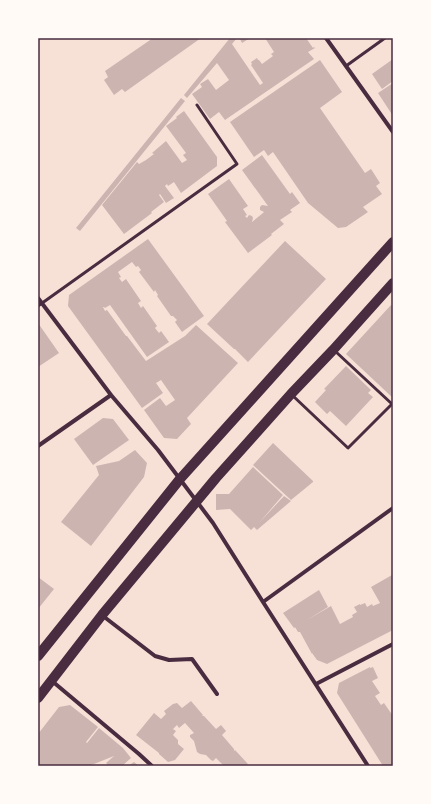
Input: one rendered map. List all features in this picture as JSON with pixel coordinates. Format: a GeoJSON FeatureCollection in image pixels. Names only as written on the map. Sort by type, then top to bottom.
{"type":"FeatureCollection","features":[{"type":"Feature","properties":{"kind":"main road"},"geometry":{"type":"LineString","coordinates":[[38,656],[180,479],[393,242]]}},
{"type":"Feature","properties":{"kind":"main road"},"geometry":{"type":"LineString","coordinates":[[38,698],[102,615],[196,501],[291,394],[393,283]]}},
{"type":"Feature","properties":{"kind":"street"},"geometry":{"type":"LineString","coordinates":[[326,38],[393,132]]}},
{"type":"Feature","properties":{"kind":"street"},"geometry":{"type":"LineString","coordinates":[[38,298],[40,305],[110,395],[158,450],[214,523],[368,766]]}},
{"type":"Feature","properties":{"kind":"street"},"geometry":{"type":"LineString","coordinates":[[38,446],[110,395]]}},
{"type":"Feature","properties":{"kind":"street"},"geometry":{"type":"LineString","coordinates":[[263,602],[393,508]]}},
{"type":"Feature","properties":{"kind":"street"},"geometry":{"type":"LineString","coordinates":[[102,615],[155,656],[169,660],[192,659],[217,694]]}},
{"type":"Feature","properties":{"kind":"street"},"geometry":{"type":"LineString","coordinates":[[316,684],[393,644]]}},
{"type":"Feature","properties":{"kind":"street"},"geometry":{"type":"LineString","coordinates":[[52,681],[152,766]]}},
{"type":"Feature","properties":{"kind":"lane"},"geometry":{"type":"LineString","coordinates":[[346,66],[385,38]]}},
{"type":"Feature","properties":{"kind":"lane"},"geometry":{"type":"LineString","coordinates":[[40,305],[237,164],[197,105]]}},
{"type":"Feature","properties":{"kind":"lane"},"geometry":{"type":"LineString","coordinates":[[291,394],[348,448],[392,404],[333,350]]}},
{"type":"Feature","properties":{"kind":"building"},"geometry":{"type":"Polygon","coordinates":[[[153,38],[201,38],[125,92],[122,89],[114,95],[104,80],[108,77],[105,71],[153,38]]]}},
{"type":"Feature","properties":{"kind":"building"},"geometry":{"type":"Polygon","coordinates":[[[230,38],[237,38],[232,44],[260,85],[263,83],[251,65],[251,62],[257,58],[262,64],[273,56],[271,54],[274,52],[265,38],[306,38],[313,48],[315,48],[308,52],[314,59],[225,120],[219,112],[210,119],[192,94],[202,87],[200,84],[208,79],[216,90],[229,80],[217,63],[187,98],[184,95],[230,38]]]}},
{"type":"Feature","properties":{"kind":"building"},"geometry":{"type":"Polygon","coordinates":[[[241,38],[250,38],[242,43],[241,38]]]}},
{"type":"Feature","properties":{"kind":"building"},"geometry":{"type":"Polygon","coordinates":[[[393,59],[393,81],[382,89],[372,74],[393,59]]]}},
{"type":"Feature","properties":{"kind":"building"},"geometry":{"type":"Polygon","coordinates":[[[320,60],[342,92],[320,108],[365,173],[371,169],[380,183],[376,186],[382,194],[363,207],[368,212],[346,227],[338,228],[308,203],[273,152],[268,156],[264,150],[254,157],[230,122],[320,60]]]}},
{"type":"Feature","properties":{"kind":"building"},"geometry":{"type":"Polygon","coordinates":[[[393,83],[393,116],[378,93],[393,83]]]}},
{"type":"Feature","properties":{"kind":"building"},"geometry":{"type":"Polygon","coordinates":[[[181,98],[185,101],[80,231],[76,228],[181,98]]]}},
{"type":"Feature","properties":{"kind":"building"},"geometry":{"type":"Polygon","coordinates":[[[184,111],[217,157],[217,166],[181,193],[174,182],[168,186],[167,184],[165,186],[174,198],[166,203],[160,194],[159,195],[164,202],[124,234],[102,205],[137,162],[139,164],[146,160],[166,141],[182,163],[187,160],[183,155],[186,153],[166,126],[184,111]]]}},
{"type":"Feature","properties":{"kind":"building"},"geometry":{"type":"Polygon","coordinates":[[[262,155],[290,194],[292,192],[300,203],[290,210],[292,212],[280,220],[284,224],[248,253],[225,222],[227,221],[208,194],[229,179],[248,206],[243,209],[247,215],[245,216],[247,218],[249,215],[252,216],[252,222],[264,212],[260,210],[262,205],[268,206],[242,170],[262,155]]]}},
{"type":"Feature","properties":{"kind":"building"},"geometry":{"type":"Polygon","coordinates":[[[148,239],[204,316],[182,332],[175,322],[177,320],[171,316],[157,296],[158,295],[155,290],[154,292],[139,272],[141,270],[138,266],[136,267],[132,262],[118,272],[121,277],[119,278],[122,282],[126,279],[141,301],[138,303],[141,308],[143,306],[157,326],[155,328],[159,333],[161,331],[169,342],[147,357],[110,305],[105,308],[103,307],[105,311],[107,310],[146,361],[185,336],[196,325],[238,363],[187,418],[191,424],[177,439],[164,438],[144,410],[160,398],[166,406],[175,400],[161,380],[156,383],[163,393],[142,408],[68,306],[69,295],[148,239]]]}},
{"type":"Feature","properties":{"kind":"building"},"geometry":{"type":"Polygon","coordinates":[[[285,241],[326,279],[248,362],[207,324],[285,241]]]}},
{"type":"Feature","properties":{"kind":"building"},"geometry":{"type":"Polygon","coordinates":[[[391,305],[393,307],[393,398],[346,354],[391,305]]]}},
{"type":"Feature","properties":{"kind":"building"},"geometry":{"type":"Polygon","coordinates":[[[38,323],[59,353],[38,367],[38,323]]]}},
{"type":"Feature","properties":{"kind":"building"},"geometry":{"type":"Polygon","coordinates":[[[346,366],[371,390],[368,393],[373,397],[346,426],[330,411],[327,414],[315,402],[326,390],[324,389],[346,366]]]}},
{"type":"Feature","properties":{"kind":"building"},"geometry":{"type":"Polygon","coordinates":[[[103,418],[113,419],[129,440],[93,465],[74,439],[103,418]]]}},
{"type":"Feature","properties":{"kind":"building"},"geometry":{"type":"Polygon","coordinates":[[[273,443],[313,481],[291,500],[253,465],[273,443]]]}},
{"type":"Feature","properties":{"kind":"building"},"geometry":{"type":"Polygon","coordinates":[[[135,450],[147,463],[144,477],[91,546],[61,522],[99,475],[96,466],[119,461],[135,450]]]}},
{"type":"Feature","properties":{"kind":"building"},"geometry":{"type":"Polygon","coordinates":[[[253,467],[283,495],[259,523],[284,496],[291,501],[257,530],[254,527],[251,530],[230,509],[216,510],[216,494],[229,494],[253,467]]]}},
{"type":"Feature","properties":{"kind":"building"},"geometry":{"type":"Polygon","coordinates":[[[392,575],[393,630],[327,664],[317,660],[300,632],[298,632],[295,627],[331,606],[340,624],[353,617],[352,615],[357,612],[354,607],[365,603],[367,607],[372,604],[373,606],[380,603],[371,587],[392,575]]]}},
{"type":"Feature","properties":{"kind":"building"},"geometry":{"type":"Polygon","coordinates":[[[38,577],[54,589],[38,609],[38,577]]]}},
{"type":"Feature","properties":{"kind":"building"},"geometry":{"type":"Polygon","coordinates":[[[319,590],[328,607],[294,628],[283,613],[319,590]]]}},
{"type":"Feature","properties":{"kind":"building"},"geometry":{"type":"Polygon","coordinates":[[[370,667],[373,667],[378,678],[372,681],[380,693],[375,696],[381,705],[384,703],[393,716],[393,766],[383,766],[337,693],[339,683],[370,667]]]}},
{"type":"Feature","properties":{"kind":"building"},"geometry":{"type":"Polygon","coordinates":[[[191,701],[203,715],[202,716],[204,716],[216,729],[221,725],[226,731],[222,735],[234,751],[235,750],[248,764],[245,766],[224,766],[216,758],[213,761],[206,755],[200,754],[197,752],[194,741],[190,737],[190,735],[194,733],[185,723],[179,728],[177,725],[173,729],[176,731],[173,735],[178,740],[178,744],[184,749],[175,760],[168,762],[136,735],[154,713],[161,719],[166,714],[164,711],[173,704],[177,703],[182,708],[191,701]]]}},
{"type":"Feature","properties":{"kind":"building"},"geometry":{"type":"Polygon","coordinates":[[[70,705],[98,727],[86,742],[87,743],[99,728],[123,748],[131,758],[122,766],[109,766],[106,763],[114,756],[89,766],[38,766],[38,734],[59,707],[70,705]]]}},
{"type":"Feature","properties":{"kind":"building"},"geometry":{"type":"Polygon","coordinates":[[[134,762],[139,766],[128,766],[134,762]]]}}]}
